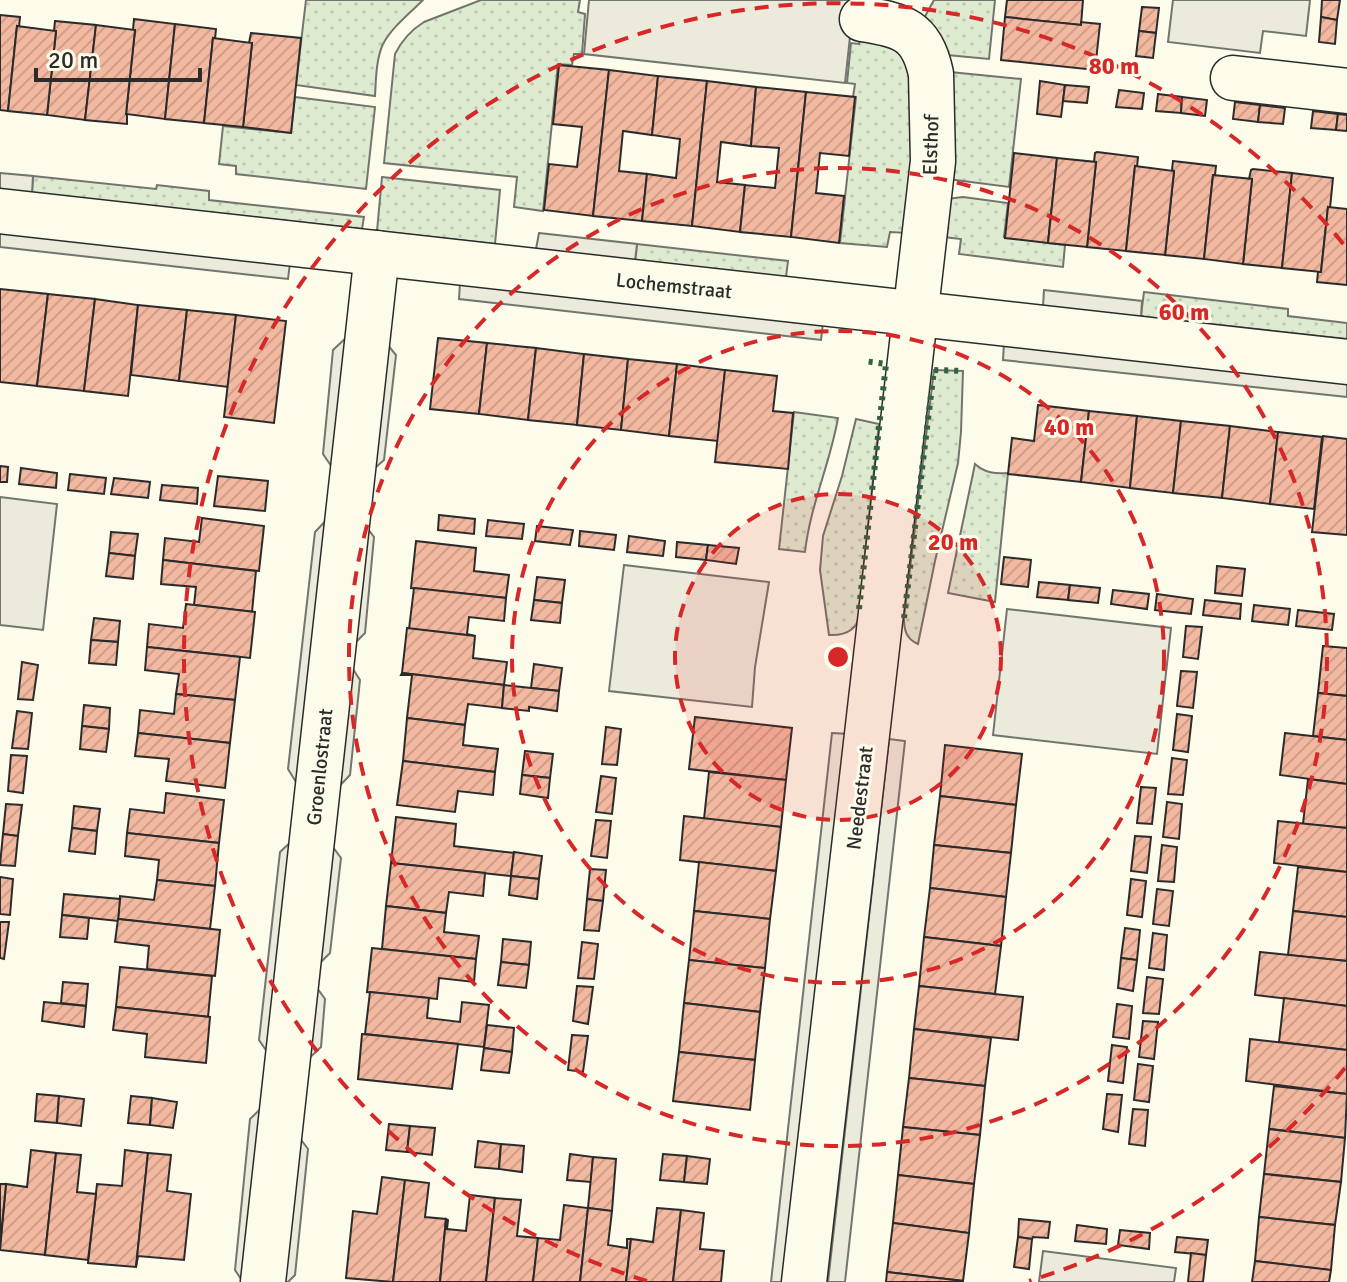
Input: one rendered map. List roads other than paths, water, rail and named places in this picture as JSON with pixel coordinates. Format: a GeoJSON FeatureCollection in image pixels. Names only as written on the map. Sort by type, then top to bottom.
{"type":"FeatureCollection","features":[{"type":"Feature","properties":{"kind":"street","name":"Elsthof"},"geometry":{"type":"LineString","coordinates":[[862,19],[904,28],[922,47],[931,74],[933,161],[916,313]]}},
{"type":"Feature","properties":{"kind":"street"},"geometry":{"type":"LineString","coordinates":[[1233,78],[1347,91]]}},
{"type":"Feature","properties":{"kind":"street","name":"Lochemstraat"},"geometry":{"type":"LineString","coordinates":[[0,211],[1347,362]]}},
{"type":"Feature","properties":{"kind":"street","name":"Groenlostraat"},"geometry":{"type":"LineString","coordinates":[[263,1282],[377,253]]}},
{"type":"Feature","properties":{"kind":"street","name":"Needestraat"},"geometry":{"type":"LineString","coordinates":[[804,1282],[916,313]]}}]}
